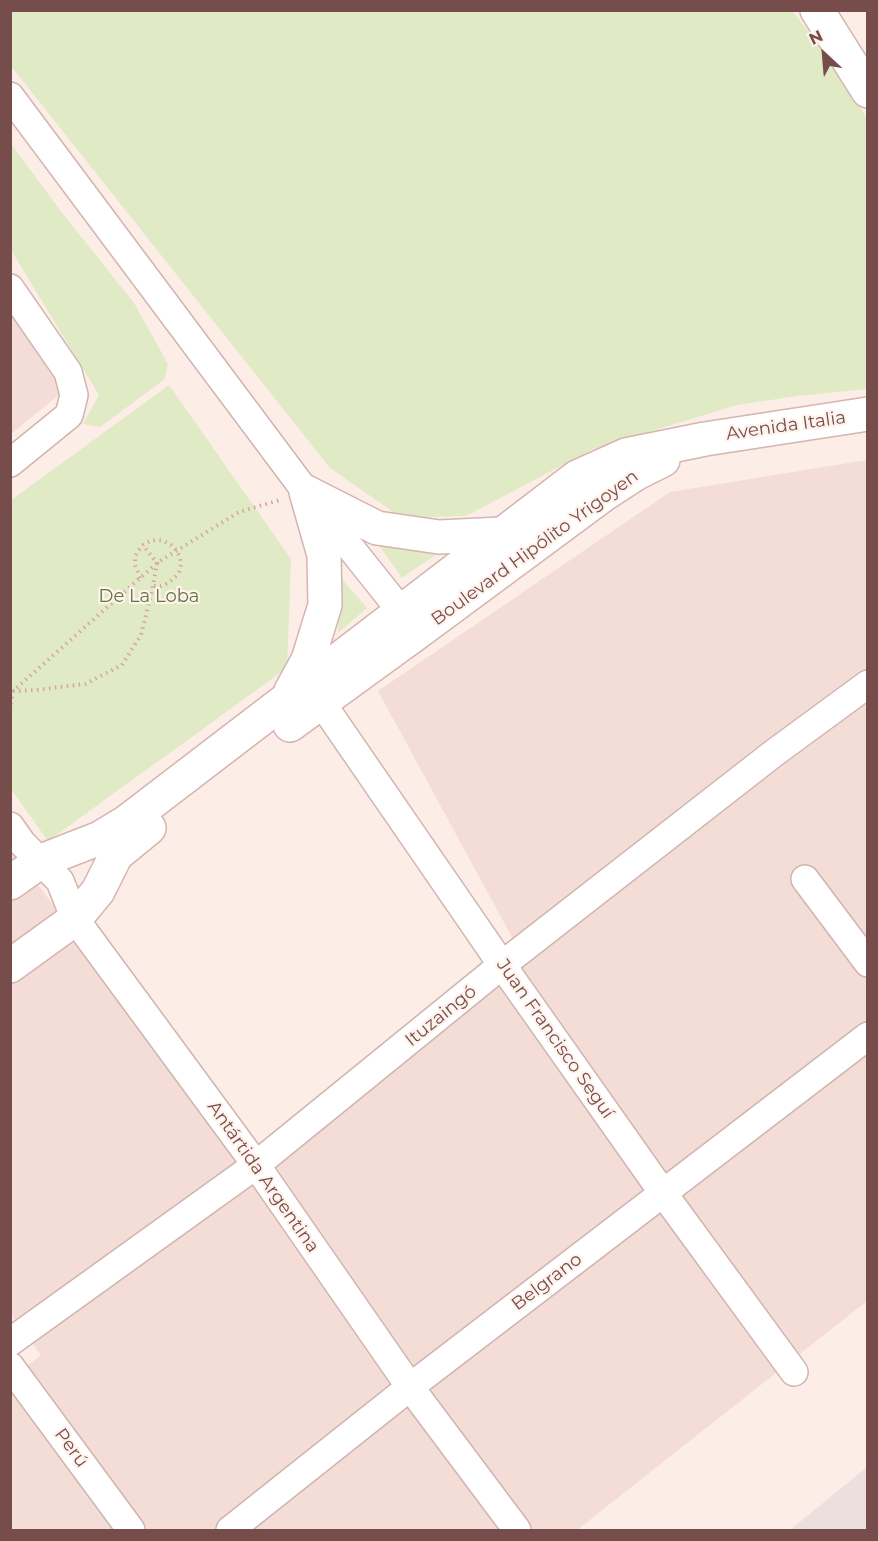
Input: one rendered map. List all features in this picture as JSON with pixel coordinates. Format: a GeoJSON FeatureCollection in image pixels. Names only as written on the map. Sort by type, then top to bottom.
{"type":"FeatureCollection","features":[{"type":"Feature","properties":{"kind":"main road"},"geometry":{"type":"LineString","coordinates":[[817,10],[867,91]]}},
{"type":"Feature","properties":{"kind":"main road","name":"Avenida Italia"},"geometry":{"type":"LineString","coordinates":[[705,439],[867,414]]}},
{"type":"Feature","properties":{"kind":"main road","name":"Boulevard Hipólito Yrigoyen"},"geometry":{"type":"LineString","coordinates":[[10,966],[75,919],[98,891],[116,855],[129,843],[321,702],[502,534],[577,477],[626,455],[705,439]]}},
{"type":"Feature","properties":{"kind":"main road","name":"Boulevard Hipólito Yrigoyen"},"geometry":{"type":"LineString","coordinates":[[10,883],[41,861],[100,838],[125,823],[286,700],[637,473],[705,439]]}},
{"type":"Feature","properties":{"kind":"main road"},"geometry":{"type":"LineString","coordinates":[[306,492],[377,528],[439,537],[502,534]]}},
{"type":"Feature","properties":{"kind":"main road"},"geometry":{"type":"LineString","coordinates":[[286,700],[308,660],[325,605],[324,555],[306,492]]}},
{"type":"Feature","properties":{"kind":"street"},"geometry":{"type":"LineString","coordinates":[[10,96],[306,492],[409,622]]}},
{"type":"Feature","properties":{"kind":"street"},"geometry":{"type":"LineString","coordinates":[[10,288],[68,372],[74,395],[69,416],[10,464]]}},
{"type":"Feature","properties":{"kind":"street","name":"Ituzaingó"},"geometry":{"type":"LineString","coordinates":[[10,1342],[256,1165],[502,966],[764,760],[867,684]]}},
{"type":"Feature","properties":{"kind":"street","name":"Juan Francisco Seguí"},"geometry":{"type":"LineString","coordinates":[[321,702],[502,966],[663,1193],[794,1372]]}},
{"type":"Feature","properties":{"kind":"street","name":"Antártida Argentina"},"geometry":{"type":"LineString","coordinates":[[10,826],[22,843],[60,881],[75,919],[256,1165],[410,1387],[517,1530]]}},
{"type":"Feature","properties":{"kind":"street"},"geometry":{"type":"LineString","coordinates":[[805,879],[867,963]]}},
{"type":"Feature","properties":{"kind":"street","name":"Belgrano"},"geometry":{"type":"LineString","coordinates":[[230,1530],[410,1387],[867,1036]]}},
{"type":"Feature","properties":{"kind":"street","name":"Perú"},"geometry":{"type":"LineString","coordinates":[[10,1366],[131,1530]]}},
{"type":"Feature","properties":{"kind":"path"},"geometry":{"type":"LineString","coordinates":[[10,710],[13,691],[157,563],[239,512],[306,492]]}},
{"type":"Feature","properties":{"kind":"path"},"geometry":{"type":"LineString","coordinates":[[140,578],[135,565],[135,557],[143,545],[157,540],[171,545],[180,557],[179,572],[168,583],[153,586]]}},
{"type":"Feature","properties":{"kind":"path"},"geometry":{"type":"LineString","coordinates":[[13,691],[85,684],[122,665],[141,635],[153,586],[157,563],[143,545]]}},
{"type":"Feature","properties":{"kind":"shaded area"},"geometry":{"type":"Polygon","coordinates":[[[10,308],[66,389],[11,434],[10,434],[10,308]]]}},
{"type":"Feature","properties":{"kind":"shaded area"},"geometry":{"type":"Polygon","coordinates":[[[867,460],[867,1301],[577,1530],[11,1530],[11,1379],[41,1355],[11,1314],[10,847],[255,1177],[526,963],[378,691],[670,492],[867,460]]]}},
{"type":"Feature","properties":{"kind":"shaded area"},"geometry":{"type":"Polygon","coordinates":[[[867,1467],[867,1530],[790,1530],[867,1467]]]}},
{"type":"Feature","properties":{"kind":"green space"},"geometry":{"type":"Polygon","coordinates":[[[10,11],[792,11],[834,63],[867,119],[867,389],[737,405],[593,449],[466,516],[402,518],[330,468],[11,66],[10,11]]]}},
{"type":"Feature","properties":{"kind":"green space"},"geometry":{"type":"Polygon","coordinates":[[[11,144],[134,303],[168,364],[165,379],[100,427],[83,424],[99,395],[11,250],[11,144]]]}},
{"type":"Feature","properties":{"kind":"green space","name":"De La Loba"},"geometry":{"type":"Polygon","coordinates":[[[169,385],[291,559],[287,668],[48,841],[11,789],[10,501],[169,385]]]}},
{"type":"Feature","properties":{"kind":"green space"},"geometry":{"type":"Polygon","coordinates":[[[374,538],[444,549],[402,578],[374,538]]]}},
{"type":"Feature","properties":{"kind":"green space"},"geometry":{"type":"Polygon","coordinates":[[[340,577],[367,608],[338,633],[340,577]]]}}]}
